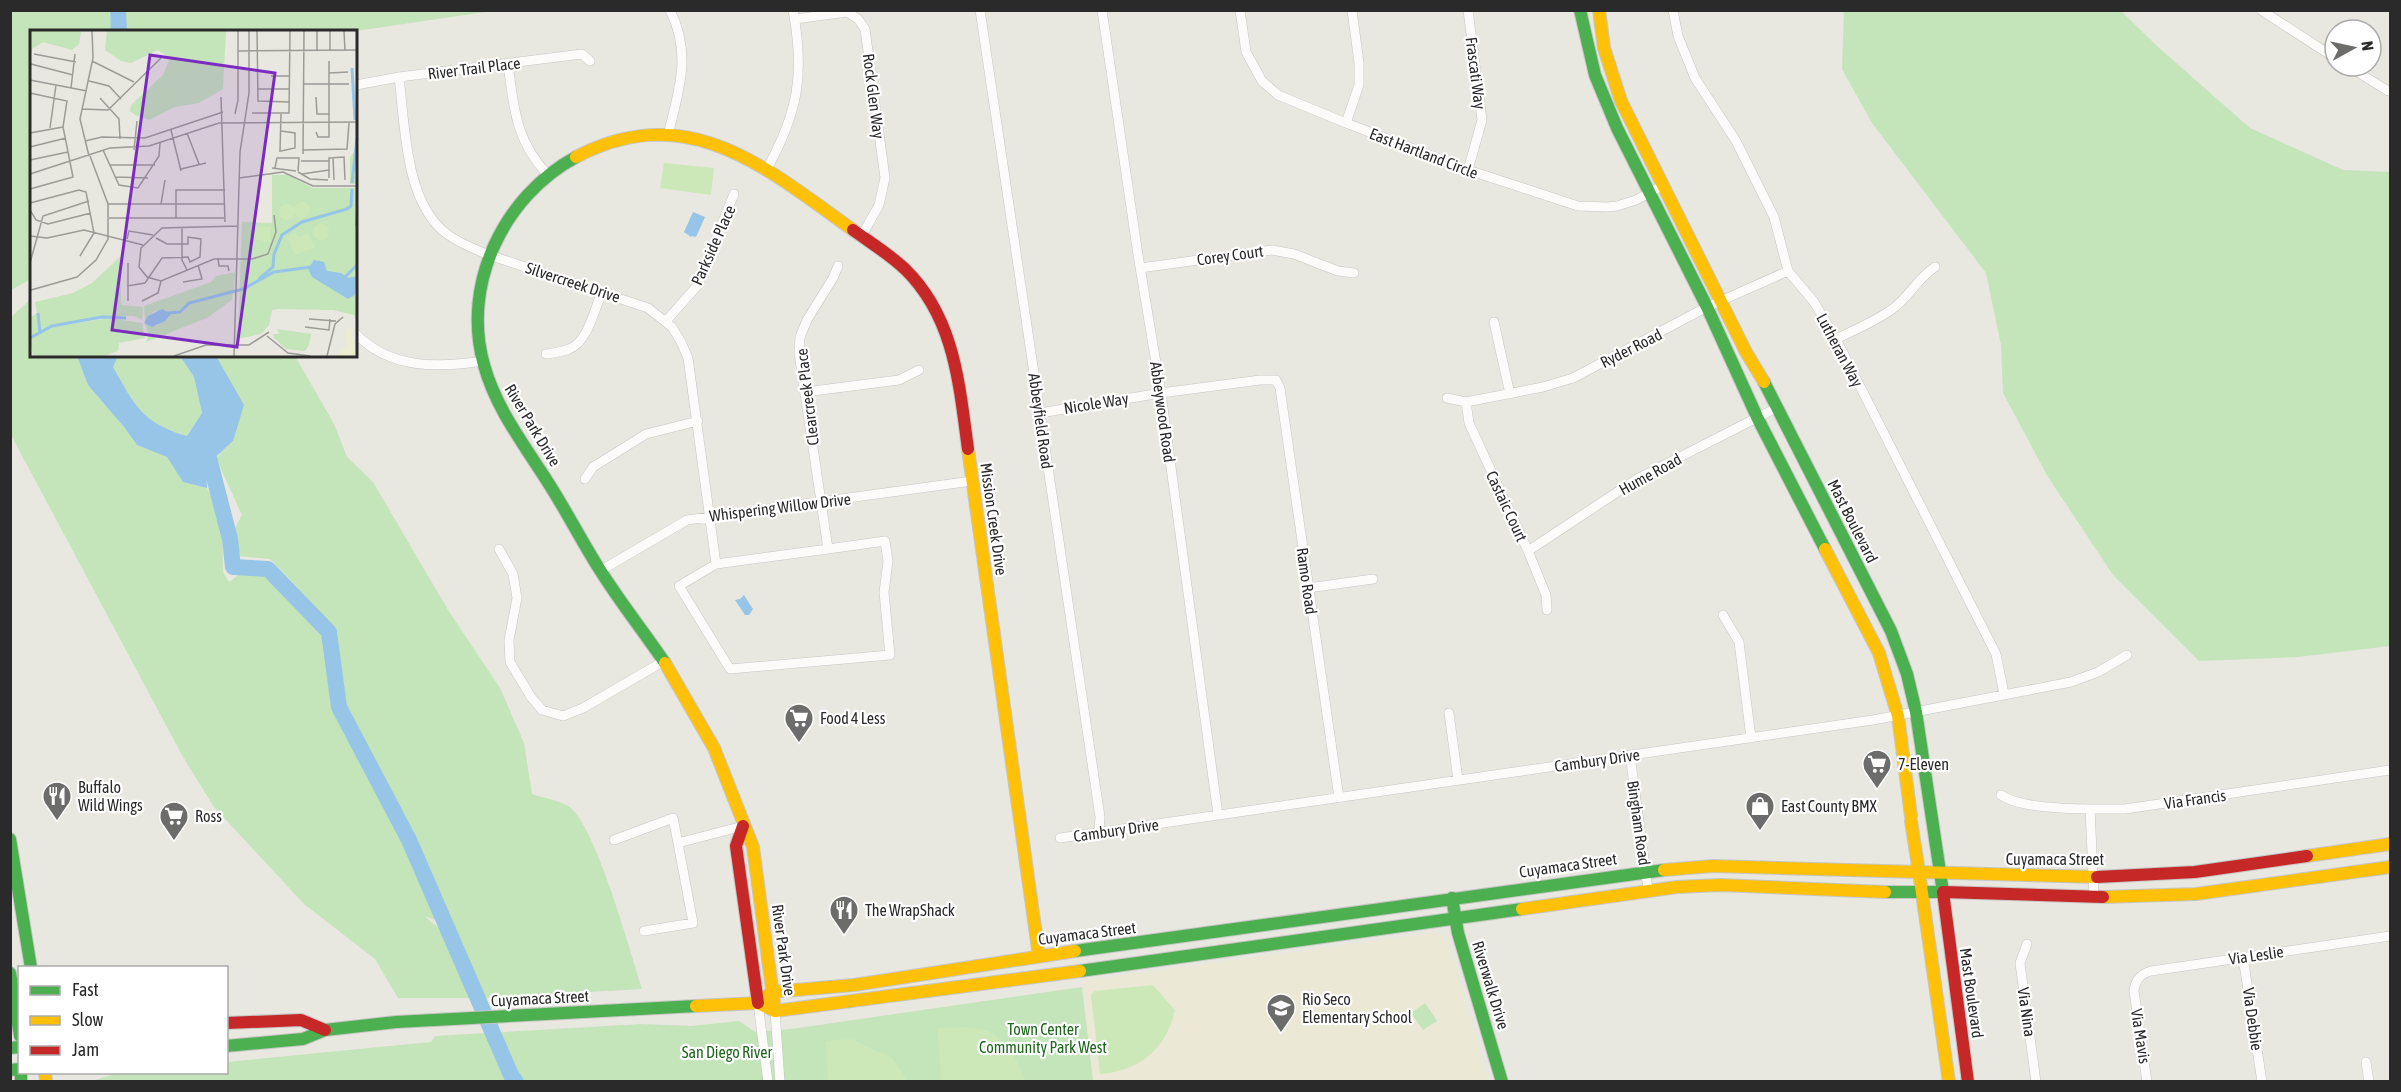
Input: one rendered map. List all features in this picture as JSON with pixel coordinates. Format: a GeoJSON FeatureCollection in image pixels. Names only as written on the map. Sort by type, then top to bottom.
{"type":"FeatureCollection","features":[{"type":"Feature","properties":{"kind":"main road"},"geometry":{"type":"LineString","coordinates":[[1580,10],[1597,81],[1617,128],[1707,308],[1758,419],[1879,653],[1898,716],[1949,1082]]}},
{"type":"Feature","properties":{"kind":"main road","name":"Mast Boulevard"},"geometry":{"type":"LineString","coordinates":[[1599,10],[1604,48],[1621,101],[1891,631],[1907,674],[1916,712],[1943,892],[1968,1082]]}},
{"type":"Feature","properties":{"kind":"main road","name":"River Park Drive"},"geometry":{"type":"LineString","coordinates":[[767,169],[737,152],[701,140],[668,135],[635,137],[601,146],[573,158],[547,174],[517,204],[501,228],[489,255],[478,302],[478,334],[491,388],[504,415],[544,475],[600,571],[664,661],[691,705],[720,760],[742,826],[753,847],[775,1011]]}},
{"type":"Feature","properties":{"kind":"main road","name":"Mission Creek Drive"},"geometry":{"type":"LineString","coordinates":[[767,169],[903,267],[924,291],[941,319],[956,363],[1039,956]]}},
{"type":"Feature","properties":{"kind":"main road","name":"River Park Drive"},"geometry":{"type":"LineString","coordinates":[[742,826],[736,846],[758,1003]]}},
{"type":"Feature","properties":{"kind":"main road"},"geometry":{"type":"LineString","coordinates":[[10,839],[31,966]]}},
{"type":"Feature","properties":{"kind":"main road","name":"Cuyamaca Street"},"geometry":{"type":"LineString","coordinates":[[772,992],[854,985],[1039,956],[1168,940],[1646,871],[1713,866],[2093,877],[2194,872],[2391,844]]}},
{"type":"Feature","properties":{"kind":"main road"},"geometry":{"type":"LineString","coordinates":[[775,1011],[1648,890],[1720,885],[2094,897],[2196,894],[2391,867]]}},
{"type":"Feature","properties":{"kind":"main road","name":"Riverwalk Drive"},"geometry":{"type":"LineString","coordinates":[[1452,898],[1455,917],[1502,1082]]}},
{"type":"Feature","properties":{"kind":"main road"},"geometry":{"type":"LineString","coordinates":[[1168,940],[1170,958]]}},
{"type":"Feature","properties":{"kind":"main road"},"geometry":{"type":"LineString","coordinates":[[10,973],[18,1023]]}},
{"type":"Feature","properties":{"kind":"main road"},"geometry":{"type":"LineString","coordinates":[[758,1003],[772,992]]}},
{"type":"Feature","properties":{"kind":"main road","name":"Cuyamaca Street"},"geometry":{"type":"LineString","coordinates":[[228,1046],[303,1039],[325,1030],[396,1022],[758,1003],[775,1011]]}},
{"type":"Feature","properties":{"kind":"main road","name":"Cuyamaca Street"},"geometry":{"type":"LineString","coordinates":[[228,1023],[301,1020],[325,1030]]}},
{"type":"Feature","properties":{"kind":"street"},"geometry":{"type":"LineString","coordinates":[[668,135],[680,86],[683,62],[679,28],[670,10]]}},
{"type":"Feature","properties":{"kind":"street","name":"Abbeyfield Road"},"geometry":{"type":"LineString","coordinates":[[980,10],[1100,817],[1100,831]]}},
{"type":"Feature","properties":{"kind":"street","name":"Abbeywood Road"},"geometry":{"type":"LineString","coordinates":[[1102,10],[1161,393],[1218,815]]}},
{"type":"Feature","properties":{"kind":"street","name":"East Hartland Circle"},"geometry":{"type":"LineString","coordinates":[[1240,10],[1246,52],[1262,81],[1278,95],[1468,170],[1578,206],[1617,206],[1636,200],[1664,185]]}},
{"type":"Feature","properties":{"kind":"street"},"geometry":{"type":"LineString","coordinates":[[1346,123],[1359,85],[1359,63],[1352,10]]}},
{"type":"Feature","properties":{"kind":"street","name":"Frascati Way"},"geometry":{"type":"LineString","coordinates":[[1468,10],[1482,120],[1468,170]]}},
{"type":"Feature","properties":{"kind":"street","name":"Lutheran Way"},"geometry":{"type":"LineString","coordinates":[[1673,10],[1678,36],[1695,78],[1736,141],[1774,217],[1788,270],[1814,302],[1836,339],[1996,654],[2004,694]]}},
{"type":"Feature","properties":{"kind":"street"},"geometry":{"type":"LineString","coordinates":[[2261,10],[2323,50]]}},
{"type":"Feature","properties":{"kind":"street","name":"Rock Glen Way"},"geometry":{"type":"LineString","coordinates":[[794,15],[847,12],[858,19],[866,29],[885,178],[879,205],[861,237]]}},
{"type":"Feature","properties":{"kind":"street"},"geometry":{"type":"LineString","coordinates":[[767,169],[785,136],[796,98],[799,60],[794,15]]}},
{"type":"Feature","properties":{"kind":"street","name":"River Trail Place"},"geometry":{"type":"LineString","coordinates":[[357,86],[399,77],[582,54],[590,61]]}},
{"type":"Feature","properties":{"kind":"street"},"geometry":{"type":"LineString","coordinates":[[508,64],[516,121],[534,157],[547,174]]}},
{"type":"Feature","properties":{"kind":"street","name":"Silvercreek Drive"},"geometry":{"type":"LineString","coordinates":[[399,77],[413,181],[419,199],[429,216],[448,235],[489,255],[648,308],[666,321],[677,334],[685,350],[698,421],[716,564]]}},
{"type":"Feature","properties":{"kind":"street"},"geometry":{"type":"LineString","coordinates":[[2367,78],[2388,91]]}},
{"type":"Feature","properties":{"kind":"street","name":"Parkside Place"},"geometry":{"type":"LineString","coordinates":[[666,321],[697,286],[734,194]]}},
{"type":"Feature","properties":{"kind":"street","name":"Corey Court"},"geometry":{"type":"LineString","coordinates":[[1140,268],[1272,250],[1294,254],[1338,271],[1354,273]]}},
{"type":"Feature","properties":{"kind":"street","name":"Clearcreek Place"},"geometry":{"type":"LineString","coordinates":[[828,549],[799,353],[801,337],[807,320],[838,266]]}},
{"type":"Feature","properties":{"kind":"street"},"geometry":{"type":"LineString","coordinates":[[1836,339],[1882,316],[1896,306],[1923,275],[1935,267]]}},
{"type":"Feature","properties":{"kind":"street","name":"Ryder Road"},"geometry":{"type":"LineString","coordinates":[[1466,402],[1510,394],[1573,378],[1707,308],[1788,270]]}},
{"type":"Feature","properties":{"kind":"street"},"geometry":{"type":"LineString","coordinates":[[546,354],[566,351],[578,344],[585,334],[602,292]]}},
{"type":"Feature","properties":{"kind":"street"},"geometry":{"type":"LineString","coordinates":[[1494,322],[1510,394]]}},
{"type":"Feature","properties":{"kind":"street"},"geometry":{"type":"LineString","coordinates":[[357,335],[384,355],[412,364],[454,365],[483,361]]}},
{"type":"Feature","properties":{"kind":"street"},"geometry":{"type":"LineString","coordinates":[[805,392],[899,380],[919,370]]}},
{"type":"Feature","properties":{"kind":"street","name":"Nicole Way"},"geometry":{"type":"LineString","coordinates":[[1040,413],[1161,393],[1260,380]]}},
{"type":"Feature","properties":{"kind":"street","name":"Ramo Road"},"geometry":{"type":"LineString","coordinates":[[1260,380],[1276,380],[1280,388],[1339,798]]}},
{"type":"Feature","properties":{"kind":"street"},"geometry":{"type":"LineString","coordinates":[[1447,398],[1466,402]]}},
{"type":"Feature","properties":{"kind":"street","name":"Castaic Court"},"geometry":{"type":"LineString","coordinates":[[1466,402],[1469,423],[1528,551],[1546,595],[1547,610]]}},
{"type":"Feature","properties":{"kind":"street","name":"Hume Road"},"geometry":{"type":"LineString","coordinates":[[1528,551],[1637,479],[1778,407]]}},
{"type":"Feature","properties":{"kind":"street"},"geometry":{"type":"LineString","coordinates":[[585,479],[594,467],[646,434],[698,421]]}},
{"type":"Feature","properties":{"kind":"street","name":"Whispering Willow Drive"},"geometry":{"type":"LineString","coordinates":[[600,571],[687,520],[972,481]]}},
{"type":"Feature","properties":{"kind":"street"},"geometry":{"type":"LineString","coordinates":[[885,541],[888,561],[884,592],[890,655],[730,669],[679,586],[716,564],[828,549],[885,541]]}},
{"type":"Feature","properties":{"kind":"street"},"geometry":{"type":"LineString","coordinates":[[499,549],[513,574],[517,598],[509,640],[510,662],[531,697],[542,710],[563,717],[583,708],[664,661]]}},
{"type":"Feature","properties":{"kind":"street"},"geometry":{"type":"LineString","coordinates":[[1308,588],[1372,579]]}},
{"type":"Feature","properties":{"kind":"street"},"geometry":{"type":"LineString","coordinates":[[1723,615],[1739,642],[1751,738]]}},
{"type":"Feature","properties":{"kind":"street","name":"Cambury Drive"},"geometry":{"type":"LineString","coordinates":[[1060,838],[1898,716],[2072,682],[2098,672],[2127,655]]}},
{"type":"Feature","properties":{"kind":"street"},"geometry":{"type":"LineString","coordinates":[[1449,713],[1458,780]]}},
{"type":"Feature","properties":{"kind":"street","name":"Bingham Road"},"geometry":{"type":"LineString","coordinates":[[1630,755],[1648,890]]}},
{"type":"Feature","properties":{"kind":"street","name":"Via Francis"},"geometry":{"type":"LineString","coordinates":[[2001,795],[2010,802],[2090,809],[2125,809],[2391,770]]}},
{"type":"Feature","properties":{"kind":"street"},"geometry":{"type":"LineString","coordinates":[[2090,809],[2094,897]]}},
{"type":"Feature","properties":{"kind":"street"},"geometry":{"type":"LineString","coordinates":[[614,840],[673,818],[693,923],[644,931]]}},
{"type":"Feature","properties":{"kind":"street"},"geometry":{"type":"LineString","coordinates":[[678,843],[742,826]]}},
{"type":"Feature","properties":{"kind":"street","name":"Via Leslie"},"geometry":{"type":"LineString","coordinates":[[2134,992],[2137,980],[2147,972],[2391,936]]}},
{"type":"Feature","properties":{"kind":"street","name":"Via Nina"},"geometry":{"type":"LineString","coordinates":[[2027,944],[2020,963],[2036,1082]]}},
{"type":"Feature","properties":{"kind":"street","name":"Via Debbie"},"geometry":{"type":"LineString","coordinates":[[2243,957],[2262,1082]]}},
{"type":"Feature","properties":{"kind":"street","name":"Via Mavis"},"geometry":{"type":"LineString","coordinates":[[2134,992],[2147,1082]]}},
{"type":"Feature","properties":{"kind":"street","name":"River Park Drive"},"geometry":{"type":"LineString","coordinates":[[758,1003],[768,1082]]}},
{"type":"Feature","properties":{"kind":"street","name":"River Park Drive"},"geometry":{"type":"LineString","coordinates":[[775,1011],[780,1082]]}},
{"type":"Feature","properties":{"kind":"street"},"geometry":{"type":"LineString","coordinates":[[2366,1062],[2369,1082]]}},
{"type":"Feature","properties":{"kind":"shaded area","name":"Rio Seco Elementary School"},"geometry":{"type":"Polygon","coordinates":[[[1431,933],[1443,936],[1449,943],[1489,1081],[1093,1081],[1081,981],[1431,933]]]}},
{"type":"Feature","properties":{"kind":"green space"},"geometry":{"type":"Polygon","coordinates":[[[11,10],[109,11],[112,30],[30,30],[30,280],[11,290],[11,10]]]}},
{"type":"Feature","properties":{"kind":"green space"},"geometry":{"type":"Polygon","coordinates":[[[120,10],[492,11],[357,31],[123,30],[120,10]]]}},
{"type":"Feature","properties":{"kind":"green space"},"geometry":{"type":"Polygon","coordinates":[[[1844,11],[2121,11],[2158,47],[2250,128],[2343,170],[2390,172],[2390,646],[2298,657],[2199,661],[2113,575],[2048,477],[2003,393],[2001,345],[1986,273],[1872,123],[1842,69],[1844,11]]]}},
{"type":"Feature","properties":{"kind":"green space"},"geometry":{"type":"Polygon","coordinates":[[[664,163],[714,168],[711,195],[660,188],[664,163]]]}},
{"type":"Feature","properties":{"kind":"green space"},"geometry":{"type":"Polygon","coordinates":[[[30,300],[30,357],[77,357],[88,385],[137,445],[167,457],[183,482],[207,488],[222,518],[223,572],[229,582],[243,572],[260,572],[327,636],[329,666],[342,718],[398,830],[438,921],[424,916],[439,928],[470,998],[398,998],[375,959],[304,904],[214,807],[182,755],[11,435],[10,318],[30,300]]]}},
{"type":"Feature","properties":{"kind":"green space"},"geometry":{"type":"Polygon","coordinates":[[[117,357],[181,357],[194,377],[202,413],[187,436],[150,419],[134,402],[112,367],[117,357]]]}},
{"type":"Feature","properties":{"kind":"green space"},"geometry":{"type":"Polygon","coordinates":[[[216,357],[296,357],[334,424],[347,457],[373,482],[448,610],[500,688],[524,743],[532,794],[568,806],[578,817],[589,837],[611,891],[642,989],[483,998],[404,813],[379,774],[344,708],[331,627],[270,559],[238,556],[231,536],[242,515],[216,458],[233,441],[216,357]]]}},
{"type":"Feature","properties":{"kind":"green space"},"geometry":{"type":"Polygon","coordinates":[[[1153,985],[1175,1010],[1165,1036],[1158,1047],[1139,1063],[1114,1072],[1100,1074],[1091,995],[1095,991],[1153,985]]]}},
{"type":"Feature","properties":{"kind":"green space","name":"Town Center Community Park West"},"geometry":{"type":"Polygon","coordinates":[[[1082,987],[1093,1081],[92,1082],[120,1074],[228,1074],[228,1062],[431,1042],[435,1036],[641,1024],[691,1026],[739,1021],[755,1032],[791,1029],[1082,987]]]}},
{"type":"Feature","properties":{"kind":"green space"},"geometry":{"type":"Polygon","coordinates":[[[1425,1003],[1437,1021],[1423,1030],[1411,1013],[1425,1003]]]}},
{"type":"Feature","properties":{"kind":"green space"},"geometry":{"type":"Polygon","coordinates":[[[966,1027],[990,1032],[1002,1041],[1016,1060],[1025,1081],[942,1081],[937,1028],[966,1027]]]}},
{"type":"Feature","properties":{"kind":"green space"},"geometry":{"type":"Polygon","coordinates":[[[851,1039],[892,1058],[908,1081],[828,1081],[826,1041],[851,1039]]]}},
{"type":"Feature","properties":{"kind":"water"},"geometry":{"type":"Polygon","coordinates":[[[693,212],[705,217],[696,237],[691,237],[684,232],[693,212]]]}},
{"type":"Feature","properties":{"kind":"water"},"geometry":{"type":"Polygon","coordinates":[[[77,357],[118,357],[113,367],[141,411],[160,425],[187,436],[202,413],[194,377],[181,357],[217,357],[244,405],[233,441],[206,466],[207,488],[183,482],[167,457],[137,445],[88,385],[77,357]]]}},
{"type":"Feature","properties":{"kind":"water"},"geometry":{"type":"Polygon","coordinates":[[[744,595],[753,609],[749,615],[745,615],[735,600],[744,595]]]}},
{"type":"Feature","properties":{"kind":"waterway","name":"San Diego River"},"geometry":{"type":"LineString","coordinates":[[118,10],[119,30]]}},
{"type":"Feature","properties":{"kind":"waterway","name":"San Diego River"},"geometry":{"type":"LineString","coordinates":[[192,453],[209,458],[230,539],[233,567],[268,569],[329,632],[339,707],[409,840],[516,1082]]}},
{"type":"Feature","properties":{"kind":"traffic: fast"},"geometry":{"type":"LineString","coordinates":[[1580,10],[1595,75],[1617,128],[1707,307],[1758,419],[1825,549]]}},
{"type":"Feature","properties":{"kind":"traffic: fast"},"geometry":{"type":"LineString","coordinates":[[576,157],[550,174],[528,195],[509,219],[494,245],[484,274],[479,304],[478,334],[489,381],[504,412],[600,570],[665,663]]}},
{"type":"Feature","properties":{"kind":"traffic: fast"},"geometry":{"type":"LineString","coordinates":[[1764,382],[1891,631],[1907,674],[1916,712],[1943,892],[1885,892]]}},
{"type":"Feature","properties":{"kind":"traffic: fast"},"geometry":{"type":"LineString","coordinates":[[10,839],[31,966]]}},
{"type":"Feature","properties":{"kind":"traffic: fast"},"geometry":{"type":"LineString","coordinates":[[1075,951],[1664,870]]}},
{"type":"Feature","properties":{"kind":"traffic: fast"},"geometry":{"type":"LineString","coordinates":[[1452,898],[1458,933],[1502,1082]]}},
{"type":"Feature","properties":{"kind":"traffic: fast"},"geometry":{"type":"LineString","coordinates":[[1080,971],[1522,909]]}},
{"type":"Feature","properties":{"kind":"traffic: fast"},"geometry":{"type":"LineString","coordinates":[[10,973],[18,1023]]}},
{"type":"Feature","properties":{"kind":"traffic: fast"},"geometry":{"type":"LineString","coordinates":[[228,1046],[303,1039],[325,1030],[396,1022],[696,1006]]}},
{"type":"Feature","properties":{"kind":"traffic: fast"},"geometry":{"type":"LineString","coordinates":[[10,1048],[18,1047]]}},
{"type":"Feature","properties":{"kind":"traffic: fast"},"geometry":{"type":"LineString","coordinates":[[10,1070],[18,1069]]}},
{"type":"Feature","properties":{"kind":"traffic: fast"},"geometry":{"type":"LineString","coordinates":[[21,1074],[21,1082]]}},
{"type":"Feature","properties":{"kind":"traffic: slow"},"geometry":{"type":"LineString","coordinates":[[1599,10],[1604,48],[1621,101],[1746,352],[1764,382]]}},
{"type":"Feature","properties":{"kind":"traffic: slow"},"geometry":{"type":"LineString","coordinates":[[576,157],[616,141],[654,135],[690,138],[724,148],[757,164],[853,230]]}},
{"type":"Feature","properties":{"kind":"traffic: slow"},"geometry":{"type":"LineString","coordinates":[[968,449],[1039,956]]}},
{"type":"Feature","properties":{"kind":"traffic: slow"},"geometry":{"type":"LineString","coordinates":[[1825,549],[1879,653],[1898,716],[1911,816]]}},
{"type":"Feature","properties":{"kind":"traffic: slow"},"geometry":{"type":"LineString","coordinates":[[665,663],[714,748],[753,847],[775,1011]]}},
{"type":"Feature","properties":{"kind":"traffic: slow"},"geometry":{"type":"LineString","coordinates":[[1664,870],[1713,866],[1919,872],[1911,821]]}},
{"type":"Feature","properties":{"kind":"traffic: slow"},"geometry":{"type":"LineString","coordinates":[[2307,856],[2390,844]]}},
{"type":"Feature","properties":{"kind":"traffic: slow"},"geometry":{"type":"LineString","coordinates":[[2103,897],[2196,894],[2390,867]]}},
{"type":"Feature","properties":{"kind":"traffic: slow"},"geometry":{"type":"LineString","coordinates":[[1949,1082],[1919,872],[2097,877]]}},
{"type":"Feature","properties":{"kind":"traffic: slow"},"geometry":{"type":"LineString","coordinates":[[1522,909],[1677,887],[1720,885],[1885,892]]}},
{"type":"Feature","properties":{"kind":"traffic: slow"},"geometry":{"type":"LineString","coordinates":[[758,1003],[772,992],[854,985],[1075,951]]}},
{"type":"Feature","properties":{"kind":"traffic: slow"},"geometry":{"type":"LineString","coordinates":[[696,1006],[758,1003],[775,1011],[1080,971]]}},
{"type":"Feature","properties":{"kind":"traffic: slow"},"geometry":{"type":"LineString","coordinates":[[45,1074],[46,1082]]}},
{"type":"Feature","properties":{"kind":"traffic: jam"},"geometry":{"type":"LineString","coordinates":[[853,230],[905,269],[922,288],[935,309],[952,353],[968,449]]}},
{"type":"Feature","properties":{"kind":"traffic: jam"},"geometry":{"type":"LineString","coordinates":[[743,826],[736,846],[758,1003]]}},
{"type":"Feature","properties":{"kind":"traffic: jam"},"geometry":{"type":"LineString","coordinates":[[2097,877],[2195,872],[2307,856]]}},
{"type":"Feature","properties":{"kind":"traffic: jam"},"geometry":{"type":"LineString","coordinates":[[1968,1082],[1943,892],[2103,897]]}},
{"type":"Feature","properties":{"kind":"traffic: jam"},"geometry":{"type":"LineString","coordinates":[[228,1023],[301,1020],[325,1030]]}},
{"type":"Feature","properties":{"kind":"place","name":"Food 4 Less"},"geometry":{"type":"Point","coordinates":[799,744]}},
{"type":"Feature","properties":{"kind":"place","name":"7-Eleven"},"geometry":{"type":"Point","coordinates":[1877,790]}},
{"type":"Feature","properties":{"kind":"place","name":"Buffalo Wild Wings"},"geometry":{"type":"Point","coordinates":[57,822]}},
{"type":"Feature","properties":{"kind":"place","name":"East County BMX"},"geometry":{"type":"Point","coordinates":[1760,832]}},
{"type":"Feature","properties":{"kind":"place","name":"Ross"},"geometry":{"type":"Point","coordinates":[174,842]}},
{"type":"Feature","properties":{"kind":"place","name":"The WrapShack"},"geometry":{"type":"Point","coordinates":[844,936]}},
{"type":"Feature","properties":{"kind":"place","name":"Rio Seco Elementary School"},"geometry":{"type":"Point","coordinates":[1281,1034]}}]}
